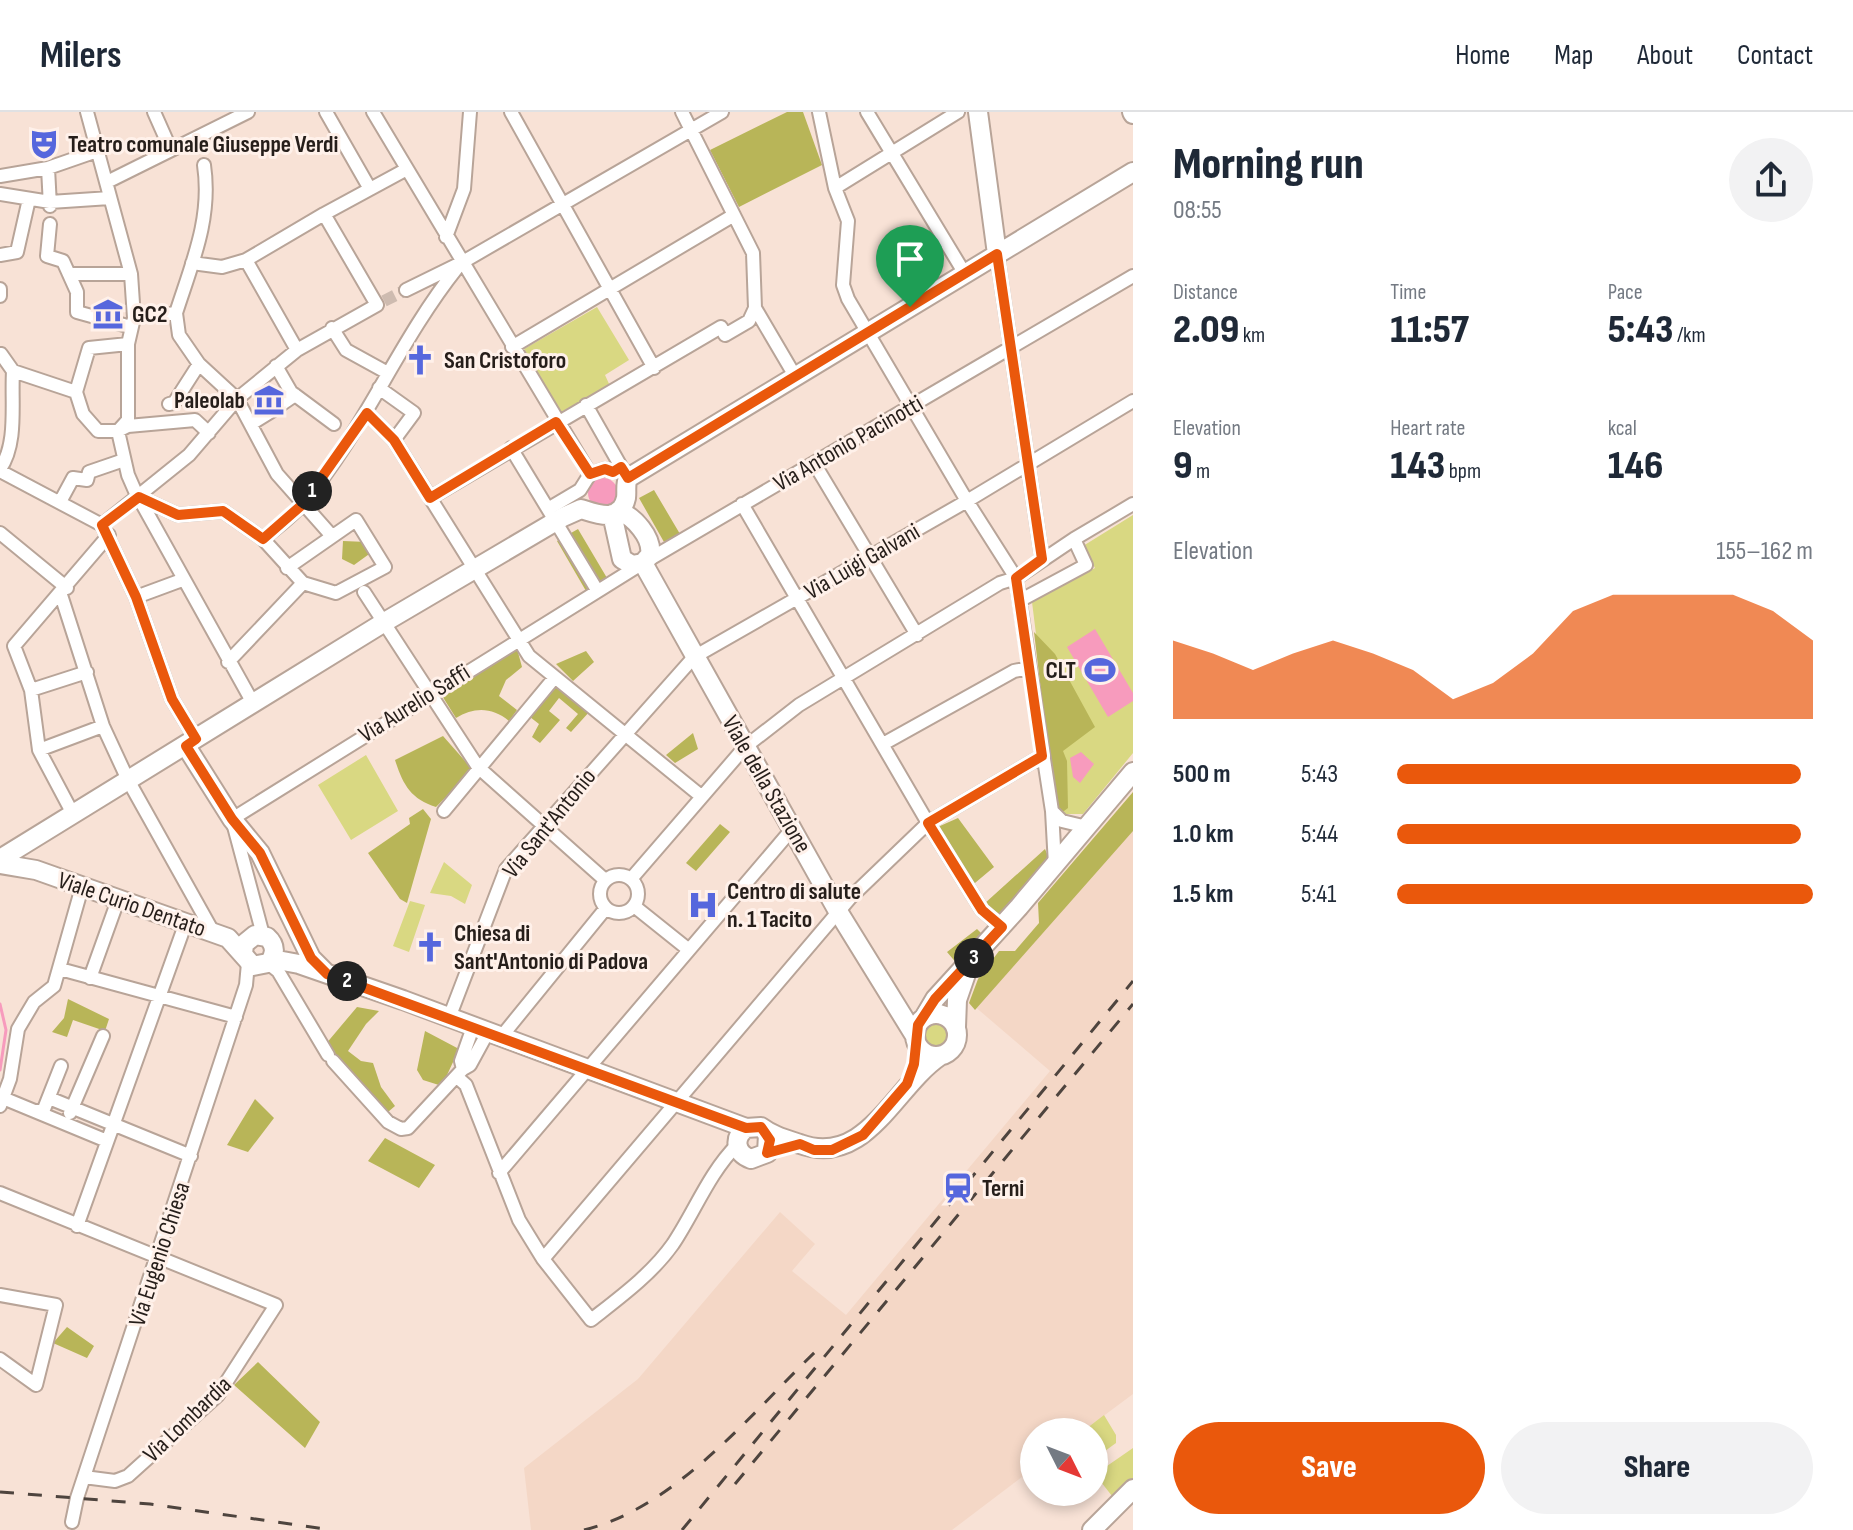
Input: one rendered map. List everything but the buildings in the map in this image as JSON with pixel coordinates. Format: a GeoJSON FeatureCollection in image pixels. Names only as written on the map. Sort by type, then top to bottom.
{"type":"FeatureCollection","features":[{"type":"Feature","properties":{"kind":"street"},"geometry":{"type":"LineString","coordinates":[[87,112],[131,274],[140,320],[128,344],[128,420],[118,431]]}},
{"type":"Feature","properties":{"kind":"street"},"geometry":{"type":"LineString","coordinates":[[154,112],[170,148]]}},
{"type":"Feature","properties":{"kind":"street"},"geometry":{"type":"LineString","coordinates":[[326,112],[370,189]]}},
{"type":"Feature","properties":{"kind":"street"},"geometry":{"type":"LineString","coordinates":[[373,112],[461,263],[516,344],[556,422],[590,474]]}},
{"type":"Feature","properties":{"kind":"street"},"geometry":{"type":"LineString","coordinates":[[511,112],[654,368]]}},
{"type":"Feature","properties":{"kind":"street"},"geometry":{"type":"LineString","coordinates":[[430,498],[721,327],[725,335],[749,321],[755,308],[753,253],[682,112]]}},
{"type":"Feature","properties":{"kind":"street"},"geometry":{"type":"LineString","coordinates":[[406,290],[461,263],[722,112]]}},
{"type":"Feature","properties":{"kind":"street"},"geometry":{"type":"LineString","coordinates":[[819,112],[835,188],[848,221],[843,285],[867,333],[1016,578],[1052,811],[1055,865]]}},
{"type":"Feature","properties":{"kind":"street"},"geometry":{"type":"LineString","coordinates":[[867,112],[965,274]]}},
{"type":"Feature","properties":{"kind":"street"},"geometry":{"type":"LineString","coordinates":[[835,188],[958,112]]}},
{"type":"Feature","properties":{"kind":"street"},"geometry":{"type":"LineString","coordinates":[[978,112],[1042,559]]}},
{"type":"Feature","properties":{"kind":"street"},"geometry":{"type":"LineString","coordinates":[[446,237],[464,189],[470,113]]}},
{"type":"Feature","properties":{"kind":"street"},"geometry":{"type":"LineString","coordinates":[[107,182],[170,148],[199,139],[240,114]]}},
{"type":"Feature","properties":{"kind":"street"},"geometry":{"type":"LineString","coordinates":[[0,176],[48,168],[97,151]]}},
{"type":"Feature","properties":{"kind":"street"},"geometry":{"type":"LineString","coordinates":[[204,165],[208,190],[206,221],[176,313],[179,335],[199,364],[237,399],[277,474],[331,535]]}},
{"type":"Feature","properties":{"kind":"street"},"geometry":{"type":"LineString","coordinates":[[48,168],[50,204]]}},
{"type":"Feature","properties":{"kind":"street"},"geometry":{"type":"LineString","coordinates":[[192,263],[222,267],[246,260],[407,169]]}},
{"type":"Feature","properties":{"kind":"street"},"geometry":{"type":"LineString","coordinates":[[0,862],[35,837],[474,569],[551,515],[580,490],[590,474],[605,469],[624,473],[795,376],[1133,172]]}},
{"type":"Feature","properties":{"kind":"street"},"geometry":{"type":"LineString","coordinates":[[0,194],[50,204],[110,198]]}},
{"type":"Feature","properties":{"kind":"street"},"geometry":{"type":"LineString","coordinates":[[0,255],[17,252],[29,199]]}},
{"type":"Feature","properties":{"kind":"street"},"geometry":{"type":"LineString","coordinates":[[73,814],[39,750],[31,690],[7,647],[64,591],[105,530],[189,455],[237,399],[297,350],[380,303],[324,214]]}},
{"type":"Feature","properties":{"kind":"street"},"geometry":{"type":"LineString","coordinates":[[516,344],[734,215]]}},
{"type":"Feature","properties":{"kind":"street"},"geometry":{"type":"LineString","coordinates":[[50,224],[47,256],[63,261],[77,292],[77,312],[140,320],[176,313]]}},
{"type":"Feature","properties":{"kind":"street"},"geometry":{"type":"LineString","coordinates":[[246,260],[297,350]]}},
{"type":"Feature","properties":{"kind":"street"},"geometry":{"type":"LineString","coordinates":[[263,539],[303,504],[367,413],[386,372],[409,335],[461,263]]}},
{"type":"Feature","properties":{"kind":"street"},"geometry":{"type":"LineString","coordinates":[[69,274],[131,274]]}},
{"type":"Feature","properties":{"kind":"street","name":"Via Antonio Pacinotti"},"geometry":{"type":"LineString","coordinates":[[643,563],[1133,276]]}},
{"type":"Feature","properties":{"kind":"street"},"geometry":{"type":"LineString","coordinates":[[0,289],[0,296]]}},
{"type":"Feature","properties":{"kind":"street"},"geometry":{"type":"LineString","coordinates":[[755,308],[795,376]]}},
{"type":"Feature","properties":{"kind":"street"},"geometry":{"type":"LineString","coordinates":[[332,328],[346,350],[386,372]]}},
{"type":"Feature","properties":{"kind":"street"},"geometry":{"type":"LineString","coordinates":[[128,344],[89,348],[76,392],[83,414],[98,431],[195,420],[209,433]]}},
{"type":"Feature","properties":{"kind":"street"},"geometry":{"type":"LineString","coordinates":[[1,354],[13,371],[76,392]]}},
{"type":"Feature","properties":{"kind":"street"},"geometry":{"type":"LineString","coordinates":[[169,404],[174,403],[187,387],[199,364]]}},
{"type":"Feature","properties":{"kind":"street"},"geometry":{"type":"LineString","coordinates":[[276,366],[295,395],[334,424]]}},
{"type":"Feature","properties":{"kind":"street"},"geometry":{"type":"LineString","coordinates":[[13,371],[10,418],[14,432],[0,470],[105,530],[136,597],[172,699],[191,742],[232,819],[260,853],[311,958],[327,974]]}},
{"type":"Feature","properties":{"kind":"street"},"geometry":{"type":"LineString","coordinates":[[379,388],[414,413],[394,440]]}},
{"type":"Feature","properties":{"kind":"street"},"geometry":{"type":"LineString","coordinates":[[251,424],[295,395]]}},
{"type":"Feature","properties":{"kind":"street","name":"Via Luigi Galvani"},"geometry":{"type":"LineString","coordinates":[[694,657],[967,501],[1133,401]]}},
{"type":"Feature","properties":{"kind":"street"},"geometry":{"type":"LineString","coordinates":[[586,405],[624,473],[649,540],[650,555],[643,563],[632,565],[622,559],[615,513]]}},
{"type":"Feature","properties":{"kind":"street"},"geometry":{"type":"LineString","coordinates":[[367,413],[394,440],[529,656],[625,731],[701,796]]}},
{"type":"Feature","properties":{"kind":"street"},"geometry":{"type":"LineString","coordinates":[[118,431],[124,460],[139,497],[182,580],[253,703]]}},
{"type":"Feature","properties":{"kind":"street"},"geometry":{"type":"LineString","coordinates":[[511,448],[597,590]]}},
{"type":"Feature","properties":{"kind":"street"},"geometry":{"type":"LineString","coordinates":[[60,502],[73,478],[87,480],[89,472],[124,460]]}},
{"type":"Feature","properties":{"kind":"street"},"geometry":{"type":"LineString","coordinates":[[814,463],[917,635]]}},
{"type":"Feature","properties":{"kind":"street"},"geometry":{"type":"LineString","coordinates":[[615,513],[625,502],[624,473]]}},
{"type":"Feature","properties":{"kind":"street"},"geometry":{"type":"LineString","coordinates":[[139,497],[178,515],[223,511],[263,539],[287,568],[303,583],[336,593],[385,567],[356,520],[287,568]]}},
{"type":"Feature","properties":{"kind":"street"},"geometry":{"type":"LineString","coordinates":[[742,504],[928,823],[982,910],[1002,927]]}},
{"type":"Feature","properties":{"kind":"street"},"geometry":{"type":"LineString","coordinates":[[631,879],[745,747],[799,705],[1000,583],[1016,578],[1133,504]]}},
{"type":"Feature","properties":{"kind":"street"},"geometry":{"type":"LineString","coordinates":[[551,515],[581,509],[599,516],[615,513],[627,515],[649,540]]}},
{"type":"Feature","properties":{"kind":"street"},"geometry":{"type":"LineString","coordinates":[[2,538],[64,591],[103,726],[128,780],[220,935]]}},
{"type":"Feature","properties":{"kind":"street"},"geometry":{"type":"LineString","coordinates":[[1021,600],[1086,565],[1074,539]]}},
{"type":"Feature","properties":{"kind":"street","name":"Via Aurelio Saffi"},"geometry":{"type":"LineString","coordinates":[[232,819],[427,694],[643,563]]}},
{"type":"Feature","properties":{"kind":"street","name":"Viale della Stazione"},"geometry":{"type":"LineString","coordinates":[[643,563],[839,913],[916,1040]]}},
{"type":"Feature","properties":{"kind":"street"},"geometry":{"type":"LineString","coordinates":[[136,597],[182,580]]}},
{"type":"Feature","properties":{"kind":"street"},"geometry":{"type":"LineString","coordinates":[[228,662],[244,649],[303,583]]}},
{"type":"Feature","properties":{"kind":"street"},"geometry":{"type":"LineString","coordinates":[[364,592],[427,694],[478,767],[605,880]]}},
{"type":"Feature","properties":{"kind":"street","name":"Via Sant'Antonio"},"geometry":{"type":"LineString","coordinates":[[449,1018],[506,869],[625,731],[694,657]]}},
{"type":"Feature","properties":{"kind":"street"},"geometry":{"type":"LineString","coordinates":[[883,744],[1014,671],[1029,668]]}},
{"type":"Feature","properties":{"kind":"street"},"geometry":{"type":"LineString","coordinates":[[31,690],[87,672]]}},
{"type":"Feature","properties":{"kind":"street"},"geometry":{"type":"LineString","coordinates":[[444,811],[555,677]]}},
{"type":"Feature","properties":{"kind":"street"},"geometry":{"type":"LineString","coordinates":[[39,750],[103,726]]}},
{"type":"Feature","properties":{"kind":"street"},"geometry":{"type":"LineString","coordinates":[[543,1259],[850,898],[928,823],[1042,756]]}},
{"type":"Feature","properties":{"kind":"street"},"geometry":{"type":"LineString","coordinates":[[907,1084],[918,1025],[935,999],[1002,927],[1133,772]]}},
{"type":"Feature","properties":{"kind":"street"},"geometry":{"type":"LineString","coordinates":[[1052,811],[1062,821],[1087,827]]}},
{"type":"Feature","properties":{"kind":"street"},"geometry":{"type":"LineString","coordinates":[[232,819],[260,953],[278,971],[331,1058],[388,1122],[401,1129],[408,1128],[460,1073]]}},
{"type":"Feature","properties":{"kind":"street"},"geometry":{"type":"LineString","coordinates":[[499,1173],[591,1069],[793,828]]}},
{"type":"Feature","properties":{"kind":"street","name":"Viale Curio Dentato"},"geometry":{"type":"LineString","coordinates":[[35,837],[26,845],[27,858],[36,870]]}},
{"type":"Feature","properties":{"kind":"street","name":"Viale Curio Dentato"},"geometry":{"type":"LineString","coordinates":[[0,862],[36,870],[186,922],[260,953]]}},
{"type":"Feature","properties":{"kind":"street"},"geometry":{"type":"LineString","coordinates":[[617,875],[631,879],[638,894],[634,906],[624,912],[606,908],[600,891],[605,880],[617,875]]}},
{"type":"Feature","properties":{"kind":"street"},"geometry":{"type":"LineString","coordinates":[[82,887],[54,986],[34,1002],[22,1021],[2,1102],[36,1111],[107,1141]]}},
{"type":"Feature","properties":{"kind":"street"},"geometry":{"type":"LineString","coordinates":[[90,978],[118,900]]}},
{"type":"Feature","properties":{"kind":"street"},"geometry":{"type":"LineString","coordinates":[[634,906],[689,950]]}},
{"type":"Feature","properties":{"kind":"street"},"geometry":{"type":"LineString","coordinates":[[606,908],[461,1061],[460,1073],[519,1220],[543,1259],[591,1320],[633,1286],[671,1247],[720,1161],[740,1137],[756,1126],[768,1143],[807,1147],[848,1145],[863,1135],[907,1084],[955,1045],[962,980],[974,958]]}},
{"type":"Feature","properties":{"kind":"street"},"geometry":{"type":"LineString","coordinates":[[77,1226],[186,922]]}},
{"type":"Feature","properties":{"kind":"street"},"geometry":{"type":"LineString","coordinates":[[260,953],[299,964],[720,1115],[740,1137],[743,1156],[751,1159],[768,1143]]}},
{"type":"Feature","properties":{"kind":"street","name":"Via Eugenio Chiesa"},"geometry":{"type":"LineString","coordinates":[[74,1527],[84,1477],[246,985],[260,953]]}},
{"type":"Feature","properties":{"kind":"street"},"geometry":{"type":"LineString","coordinates":[[60,969],[236,1017]]}},
{"type":"Feature","properties":{"kind":"street"},"geometry":{"type":"LineString","coordinates":[[895,1003],[913,1007],[935,999]]}},
{"type":"Feature","properties":{"kind":"street"},"geometry":{"type":"LineString","coordinates":[[925,1016],[939,1013],[956,1027]]}},
{"type":"Feature","properties":{"kind":"street"},"geometry":{"type":"LineString","coordinates":[[66,1124],[103,1036]]}},
{"type":"Feature","properties":{"kind":"street"},"geometry":{"type":"LineString","coordinates":[[916,1040],[927,1054],[940,1056]]}},
{"type":"Feature","properties":{"kind":"street"},"geometry":{"type":"LineString","coordinates":[[36,1111],[44,1109],[61,1066]]}},
{"type":"Feature","properties":{"kind":"street"},"geometry":{"type":"LineString","coordinates":[[49,1098],[191,1156]]}},
{"type":"Feature","properties":{"kind":"street"},"geometry":{"type":"LineString","coordinates":[[0,1193],[158,1258]]}},
{"type":"Feature","properties":{"kind":"street","name":"Via Lombardia"},"geometry":{"type":"LineString","coordinates":[[84,1477],[115,1481],[128,1476],[218,1395],[276,1305],[158,1258]]}},
{"type":"Feature","properties":{"kind":"street"},"geometry":{"type":"LineString","coordinates":[[0,1295],[56,1305],[36,1385],[0,1359]]}},
{"type":"Feature","properties":{"kind":"street"},"geometry":{"type":"LineString","coordinates":[[1092,1530],[1133,1489]]}},
{"type":"Feature","properties":{"kind":"shaded area"},"geometry":{"type":"Polygon","coordinates":[[[787,112],[803,112],[822,165],[739,207],[710,150],[787,112]]]}},
{"type":"Feature","properties":{"kind":"shaded area"},"geometry":{"type":"Polygon","coordinates":[[[597,307],[629,360],[605,375],[610,386],[561,412],[524,349],[597,307]]]}},
{"type":"Feature","properties":{"kind":"shaded area"},"geometry":{"type":"Polygon","coordinates":[[[603,478],[609,479],[617,487],[617,499],[609,507],[603,508],[597,507],[589,499],[588,493],[589,487],[597,479],[603,478]]]}},
{"type":"Feature","properties":{"kind":"shaded area"},"geometry":{"type":"Polygon","coordinates":[[[654,490],[680,534],[664,542],[639,498],[654,490]]]}},
{"type":"Feature","properties":{"kind":"shaded area"},"geometry":{"type":"Polygon","coordinates":[[[1133,515],[1133,753],[1083,814],[1065,814],[1057,803],[1032,602],[1095,568],[1083,546],[1133,515]]]}},
{"type":"Feature","properties":{"kind":"shaded area"},"geometry":{"type":"Polygon","coordinates":[[[578,529],[607,578],[586,591],[557,541],[578,529]]]}},
{"type":"Feature","properties":{"kind":"shaded area"},"geometry":{"type":"Polygon","coordinates":[[[343,541],[367,542],[372,552],[354,565],[342,559],[343,541]]]}},
{"type":"Feature","properties":{"kind":"shaded area","name":"CLT"},"geometry":{"type":"Polygon","coordinates":[[[1095,629],[1133,693],[1133,701],[1108,717],[1067,647],[1095,629]]]}},
{"type":"Feature","properties":{"kind":"shaded area"},"geometry":{"type":"Polygon","coordinates":[[[1034,632],[1055,654],[1095,727],[1063,751],[1067,761],[1068,808],[1056,817],[1034,632]]]}},
{"type":"Feature","properties":{"kind":"shaded area"},"geometry":{"type":"Polygon","coordinates":[[[516,645],[522,667],[506,680],[499,696],[517,710],[509,721],[483,710],[456,718],[439,691],[516,645]]]}},
{"type":"Feature","properties":{"kind":"shaded area"},"geometry":{"type":"Polygon","coordinates":[[[586,651],[594,662],[573,681],[556,664],[586,651]]]}},
{"type":"Feature","properties":{"kind":"shaded area"},"geometry":{"type":"Polygon","coordinates":[[[559,684],[590,711],[571,732],[566,728],[578,714],[559,698],[549,711],[560,720],[540,743],[532,737],[539,724],[530,717],[559,684]]]}},
{"type":"Feature","properties":{"kind":"shaded area"},"geometry":{"type":"Polygon","coordinates":[[[693,733],[698,749],[675,763],[666,755],[693,733]]]}},
{"type":"Feature","properties":{"kind":"shaded area"},"geometry":{"type":"Polygon","coordinates":[[[443,736],[473,770],[436,807],[420,800],[409,790],[395,760],[443,736]]]}},
{"type":"Feature","properties":{"kind":"shaded area"},"geometry":{"type":"Polygon","coordinates":[[[1081,752],[1094,764],[1080,783],[1073,777],[1070,758],[1081,752]]]}},
{"type":"Feature","properties":{"kind":"shaded area"},"geometry":{"type":"Polygon","coordinates":[[[366,755],[398,811],[351,840],[318,785],[366,755]]]}},
{"type":"Feature","properties":{"kind":"shaded area"},"geometry":{"type":"Polygon","coordinates":[[[1133,792],[1133,831],[975,1010],[969,1003],[978,979],[999,951],[1015,951],[1039,923],[1038,903],[1133,792]]]}},
{"type":"Feature","properties":{"kind":"shaded area"},"geometry":{"type":"Polygon","coordinates":[[[423,809],[431,819],[407,903],[400,899],[368,853],[410,824],[409,818],[423,809]]]}},
{"type":"Feature","properties":{"kind":"shaded area"},"geometry":{"type":"Polygon","coordinates":[[[958,818],[994,867],[969,888],[931,830],[958,818]]]}},
{"type":"Feature","properties":{"kind":"shaded area"},"geometry":{"type":"Polygon","coordinates":[[[1133,820],[1133,1394],[1101,1418],[1020,1418],[1020,1479],[952,1530],[531,1530],[524,1468],[638,1379],[780,1212],[815,1244],[792,1271],[846,1315],[1050,1071],[973,1005],[1133,820]]]}},
{"type":"Feature","properties":{"kind":"shaded area"},"geometry":{"type":"Polygon","coordinates":[[[720,824],[730,832],[696,871],[686,863],[720,824]]]}},
{"type":"Feature","properties":{"kind":"shaded area"},"geometry":{"type":"Polygon","coordinates":[[[1045,849],[1051,863],[1002,916],[984,904],[1045,849]]]}},
{"type":"Feature","properties":{"kind":"shaded area"},"geometry":{"type":"Polygon","coordinates":[[[444,862],[472,885],[465,904],[451,896],[430,893],[444,862]]]}},
{"type":"Feature","properties":{"kind":"shaded area"},"geometry":{"type":"Polygon","coordinates":[[[410,901],[425,905],[409,952],[393,946],[410,901]]]}},
{"type":"Feature","properties":{"kind":"shaded area"},"geometry":{"type":"Polygon","coordinates":[[[977,929],[985,937],[958,965],[947,952],[977,929]]]}},
{"type":"Feature","properties":{"kind":"shaded area"},"geometry":{"type":"Polygon","coordinates":[[[68,999],[109,1019],[105,1031],[73,1020],[67,1037],[52,1032],[64,1018],[68,999]]]}},
{"type":"Feature","properties":{"kind":"shaded area"},"geometry":{"type":"Polygon","coordinates":[[[357,1007],[379,1011],[348,1051],[361,1061],[373,1063],[381,1087],[395,1106],[388,1112],[325,1045],[357,1007]]]}},
{"type":"Feature","properties":{"kind":"shaded area"},"geometry":{"type":"Polygon","coordinates":[[[935,1021],[945,1025],[949,1035],[945,1045],[935,1049],[925,1045],[921,1035],[925,1025],[935,1021]]]}},
{"type":"Feature","properties":{"kind":"shaded area"},"geometry":{"type":"Polygon","coordinates":[[[425,1031],[459,1049],[442,1086],[423,1080],[417,1070],[425,1031]]]}},
{"type":"Feature","properties":{"kind":"shaded area"},"geometry":{"type":"Polygon","coordinates":[[[255,1099],[274,1118],[248,1152],[227,1145],[255,1099]]]}},
{"type":"Feature","properties":{"kind":"shaded area"},"geometry":{"type":"Polygon","coordinates":[[[385,1138],[435,1165],[419,1188],[368,1161],[385,1138]]]}},
{"type":"Feature","properties":{"kind":"shaded area"},"geometry":{"type":"Polygon","coordinates":[[[67,1327],[94,1346],[87,1358],[53,1343],[67,1327]]]}},
{"type":"Feature","properties":{"kind":"shaded area"},"geometry":{"type":"Polygon","coordinates":[[[258,1362],[320,1422],[305,1448],[234,1385],[258,1362]]]}},
{"type":"Feature","properties":{"kind":"shaded area"},"geometry":{"type":"Polygon","coordinates":[[[1108,1422],[1116,1435],[1116,1443],[1108,1449],[1108,1422]]]}},
{"type":"Feature","properties":{"kind":"shaded area"},"geometry":{"type":"Polygon","coordinates":[[[1133,1448],[1133,1478],[1112,1496],[1108,1491],[1108,1465],[1133,1448]]]}},
{"type":"Feature","properties":{"kind":"waterway"},"geometry":{"type":"LineString","coordinates":[[0,1004],[6,1030],[0,1070]]}},
{"type":"Feature","properties":{"kind":"tunnel"},"geometry":{"type":"LineString","coordinates":[[200,142],[204,165]]}},
{"type":"Feature","properties":{"kind":"tunnel"},"geometry":{"type":"LineString","coordinates":[[384,301],[406,290]]}},
{"type":"Feature","properties":{"kind":"railway"},"geometry":{"type":"LineString","coordinates":[[682,1530],[1133,981]]}},
{"type":"Feature","properties":{"kind":"railway"},"geometry":{"type":"LineString","coordinates":[[735,1484],[1133,1004]]}},
{"type":"Feature","properties":{"kind":"railway"},"geometry":{"type":"LineString","coordinates":[[584,1530],[617,1519],[650,1502],[680,1480],[738,1430],[816,1351]]}},
{"type":"Feature","properties":{"kind":"railway"},"geometry":{"type":"LineString","coordinates":[[0,1492],[150,1504],[332,1530]]}},
{"type":"Feature","properties":{"kind":"place","name":"Teatro comunale Giuseppe Verdi"},"geometry":{"type":"Point","coordinates":[44,144]}},
{"type":"Feature","properties":{"kind":"place","name":"GC2"},"geometry":{"type":"Point","coordinates":[108,314]}},
{"type":"Feature","properties":{"kind":"place","name":"San Cristoforo"},"geometry":{"type":"Point","coordinates":[420,360]}},
{"type":"Feature","properties":{"kind":"place","name":"Paleolab"},"geometry":{"type":"Point","coordinates":[269,400]}},
{"type":"Feature","properties":{"kind":"place","name":"CLT"},"geometry":{"type":"Point","coordinates":[1100,670]}},
{"type":"Feature","properties":{"kind":"place","name":"Centro di salute n. 1 Tacito"},"geometry":{"type":"Point","coordinates":[703,905]}},
{"type":"Feature","properties":{"kind":"place","name":"Chiesa di Sant'Antonio di Padova"},"geometry":{"type":"Point","coordinates":[430,947]}},
{"type":"Feature","properties":{"kind":"place","name":"Terni"},"geometry":{"type":"Point","coordinates":[958,1188]}},
{"type":"Feature","properties":{"kind":"route"},"geometry":{"type":"LineString","coordinates":[[997,254],[1042,559],[1016,578],[1042,756],[928,823],[982,910],[1002,927],[935,999],[921,1020],[916,1030],[914,1064],[907,1084],[887,1110],[863,1135],[848,1145],[832,1150],[814,1150],[800,1144],[767,1153],[770,1140],[761,1127],[746,1128],[720,1115],[327,974],[311,958],[260,853],[232,819],[186,746],[196,739],[172,699],[136,597],[102,525],[139,497],[178,515],[223,511],[263,539],[303,504],[367,413],[394,440],[430,498],[556,422],[590,474],[605,469],[613,472],[621,467],[628,478],[910,307],[997,254]]}}]}
